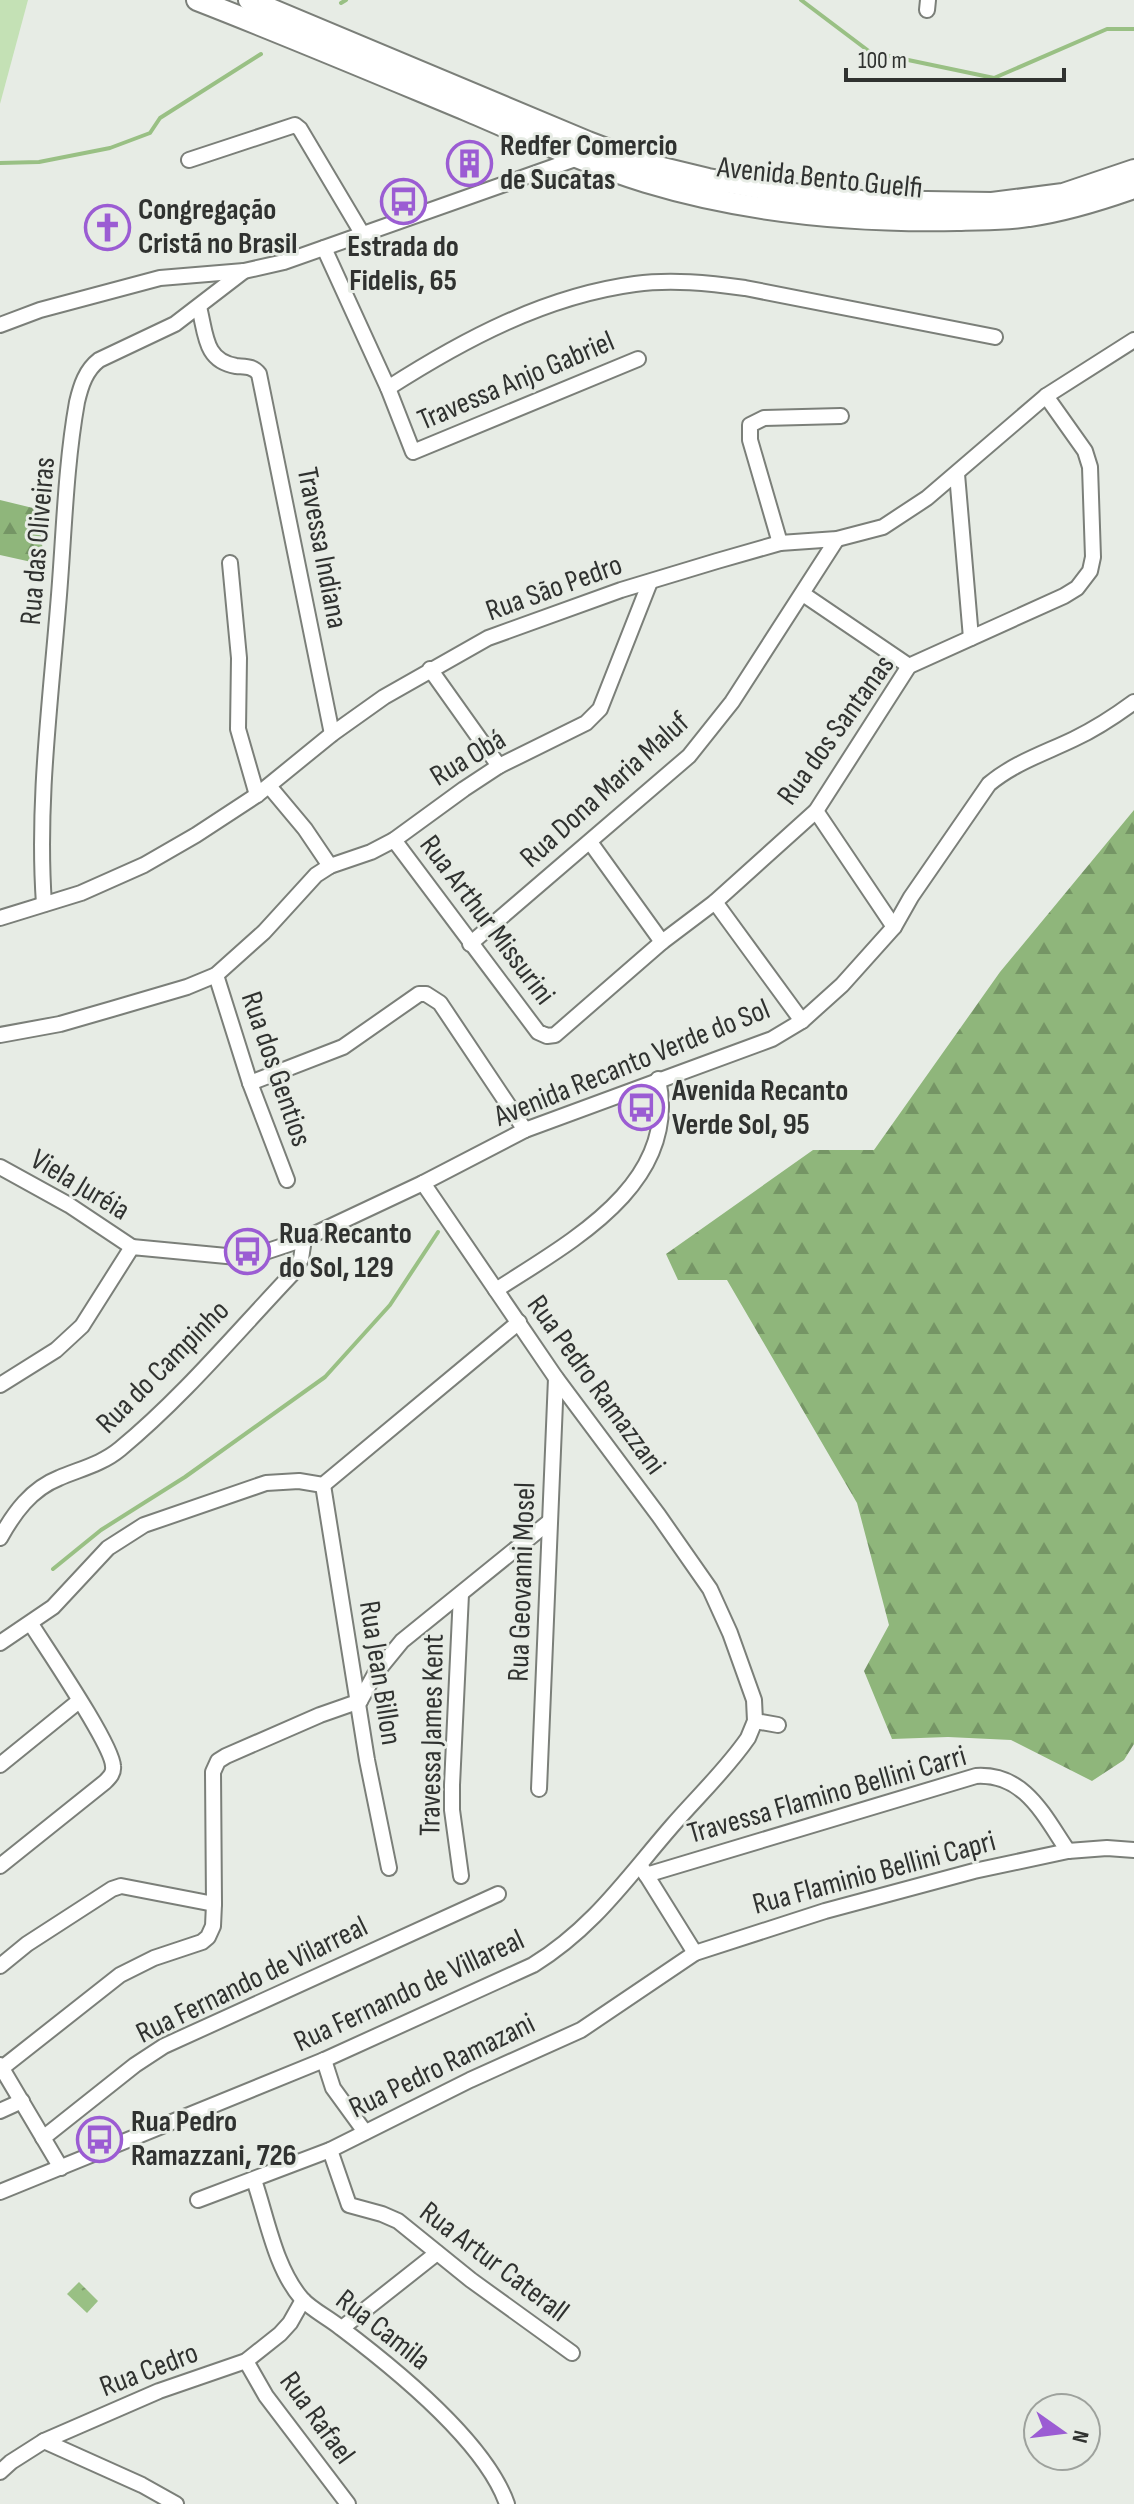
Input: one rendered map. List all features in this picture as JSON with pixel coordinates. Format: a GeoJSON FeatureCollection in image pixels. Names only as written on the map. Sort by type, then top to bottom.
{"type":"FeatureCollection","features":[{"type":"Feature","properties":{"kind":"main road","name":"Avenida Bento Guelfi"},"geometry":{"type":"LineString","coordinates":[[197,0],[276,31],[340,47]]}},
{"type":"Feature","properties":{"kind":"main road","name":"Avenida Bento Guelfi"},"geometry":{"type":"LineString","coordinates":[[249,0],[297,21],[340,47],[584,150],[645,182],[703,196],[794,212],[869,220],[1028,217],[1076,207],[1134,188]]}},
{"type":"Feature","properties":{"kind":"main road","name":"Avenida Bento Guelfi"},"geometry":{"type":"LineString","coordinates":[[584,150],[708,179],[793,194],[861,201],[992,203],[1063,194],[1134,170]]}},
{"type":"Feature","properties":{"kind":"street"},"geometry":{"type":"LineString","coordinates":[[189,160],[295,125],[363,235]]}},
{"type":"Feature","properties":{"kind":"street"},"geometry":{"type":"LineString","coordinates":[[0,325],[40,310],[160,278],[244,271],[284,262],[531,173],[584,150]]}},
{"type":"Feature","properties":{"kind":"street"},"geometry":{"type":"LineString","coordinates":[[324,248],[388,388],[452,349],[539,307],[634,284],[712,283],[995,337]]}},
{"type":"Feature","properties":{"kind":"street","name":"Rua das Oliveiras"},"geometry":{"type":"LineString","coordinates":[[44,904],[41,853],[43,787],[67,485],[78,400],[89,368],[99,360],[175,324],[244,271]]}},
{"type":"Feature","properties":{"kind":"street","name":"Travessa Indiana"},"geometry":{"type":"LineString","coordinates":[[199,307],[212,354],[226,364],[253,368],[259,374],[332,734]]}},
{"type":"Feature","properties":{"kind":"street","name":"Rua São Pedro"},"geometry":{"type":"LineString","coordinates":[[0,918],[81,893],[144,865],[263,791],[332,734],[384,697],[488,638],[621,590],[780,543],[837,539],[883,527],[957,474],[1046,396],[1134,340]]}},
{"type":"Feature","properties":{"kind":"street","name":"Travessa Anjo Gabriel"},"geometry":{"type":"LineString","coordinates":[[388,388],[413,452],[638,359]]}},
{"type":"Feature","properties":{"kind":"street","name":"Rua dos Santanas"},"geometry":{"type":"LineString","coordinates":[[538,1032],[555,1035],[662,942],[715,902],[816,811],[909,666],[1077,588],[1090,571],[1093,557],[1090,467],[1085,451],[1046,396]]}},
{"type":"Feature","properties":{"kind":"street"},"geometry":{"type":"LineString","coordinates":[[780,543],[750,440],[750,425],[764,418],[841,416]]}},
{"type":"Feature","properties":{"kind":"street"},"geometry":{"type":"LineString","coordinates":[[957,474],[971,638]]}},
{"type":"Feature","properties":{"kind":"street","name":"Rua Dona Maria Maluf"},"geometry":{"type":"LineString","coordinates":[[470,944],[689,756],[732,702],[837,539]]}},
{"type":"Feature","properties":{"kind":"street"},"geometry":{"type":"LineString","coordinates":[[0,1035],[60,1024],[125,1006],[216,975],[264,932],[316,875],[330,866],[305,829],[263,791],[238,729],[239,658],[230,563]]}},
{"type":"Feature","properties":{"kind":"street","name":"Rua Obá"},"geometry":{"type":"LineString","coordinates":[[330,866],[371,852],[394,840],[499,766],[586,723],[600,709],[650,582]]}},
{"type":"Feature","properties":{"kind":"street"},"geometry":{"type":"LineString","coordinates":[[803,594],[909,666]]}},
{"type":"Feature","properties":{"kind":"street"},"geometry":{"type":"LineString","coordinates":[[430,669],[499,766]]}},
{"type":"Feature","properties":{"kind":"street","name":"Avenida Recanto Verde do Sol"},"geometry":{"type":"LineString","coordinates":[[132,1247],[237,1257],[259,1254],[304,1239],[423,1183],[525,1130],[772,1039],[802,1021],[842,985],[894,927],[911,897],[989,784],[1005,771],[1077,738],[1134,702]]}},
{"type":"Feature","properties":{"kind":"street"},"geometry":{"type":"LineString","coordinates":[[816,811],[894,927]]}},
{"type":"Feature","properties":{"kind":"street","name":"Rua Arthur Missurini"},"geometry":{"type":"LineString","coordinates":[[394,840],[538,1032]]}},
{"type":"Feature","properties":{"kind":"street"},"geometry":{"type":"LineString","coordinates":[[590,842],[662,942]]}},
{"type":"Feature","properties":{"kind":"street"},"geometry":{"type":"LineString","coordinates":[[715,902],[802,1021]]}},
{"type":"Feature","properties":{"kind":"street","name":"Rua dos Gentios"},"geometry":{"type":"LineString","coordinates":[[216,975],[250,1083],[287,1180]]}},
{"type":"Feature","properties":{"kind":"street"},"geometry":{"type":"LineString","coordinates":[[250,1083],[343,1047],[419,994],[426,994],[440,1003],[525,1130]]}},
{"type":"Feature","properties":{"kind":"street","name":"Rua Pedro Ramazzani"},"geometry":{"type":"LineString","coordinates":[[658,1079],[661,1117],[650,1159],[632,1187],[584,1232],[496,1290],[556,1378],[710,1589],[746,1676],[754,1700],[755,1721]]}},
{"type":"Feature","properties":{"kind":"street","name":"Viela Juréia"},"geometry":{"type":"LineString","coordinates":[[0,1167],[69,1205],[132,1247]]}},
{"type":"Feature","properties":{"kind":"street"},"geometry":{"type":"LineString","coordinates":[[423,1183],[496,1290]]}},
{"type":"Feature","properties":{"kind":"street","name":"Rua do Campinho"},"geometry":{"type":"LineString","coordinates":[[0,1538],[13,1514],[39,1490],[55,1479],[106,1460],[138,1433],[292,1274],[301,1259],[304,1239]]}},
{"type":"Feature","properties":{"kind":"street"},"geometry":{"type":"LineString","coordinates":[[0,1385],[56,1350],[82,1326],[132,1247]]}},
{"type":"Feature","properties":{"kind":"street"},"geometry":{"type":"LineString","coordinates":[[0,1643],[53,1607],[108,1548],[144,1525],[266,1483],[299,1481],[323,1485],[519,1322]]}},
{"type":"Feature","properties":{"kind":"street","name":"Rua Geovanni Mosel"},"geometry":{"type":"LineString","coordinates":[[539,1789],[556,1378]]}},
{"type":"Feature","properties":{"kind":"street","name":"Rua Jean Billon"},"geometry":{"type":"LineString","coordinates":[[323,1485],[360,1701],[367,1760],[389,1868]]}},
{"type":"Feature","properties":{"kind":"street"},"geometry":{"type":"LineString","coordinates":[[61,2168],[1,2067],[120,1975],[208,1937],[213,1926],[214,1904],[214,1766],[226,1756],[360,1701],[375,1674],[402,1641],[549,1522]]}},
{"type":"Feature","properties":{"kind":"street","name":"Travessa James Kent"},"geometry":{"type":"LineString","coordinates":[[461,1594],[452,1785],[452,1810],[461,1876]]}},
{"type":"Feature","properties":{"kind":"street"},"geometry":{"type":"LineString","coordinates":[[0,1866],[111,1776],[113,1763],[31,1624]]}},
{"type":"Feature","properties":{"kind":"street"},"geometry":{"type":"LineString","coordinates":[[0,1765],[79,1701]]}},
{"type":"Feature","properties":{"kind":"street"},"geometry":{"type":"LineString","coordinates":[[755,1721],[778,1725]]}},
{"type":"Feature","properties":{"kind":"street","name":"Rua Fernando de Villareal"},"geometry":{"type":"LineString","coordinates":[[0,2192],[324,2060],[533,1965],[562,1947],[643,1871],[738,1752],[755,1721]]}},
{"type":"Feature","properties":{"kind":"street","name":"Travessa Flamino Bellini Carri"},"geometry":{"type":"LineString","coordinates":[[643,1871],[976,1776],[1003,1778],[1028,1795],[1068,1851]]}},
{"type":"Feature","properties":{"kind":"street"},"geometry":{"type":"LineString","coordinates":[[1068,1851],[1107,1848],[1134,1850]]}},
{"type":"Feature","properties":{"kind":"street","name":"Rua Flaminio Bellini Capri"},"geometry":{"type":"LineString","coordinates":[[695,1953],[854,1903],[974,1871],[1068,1851]]}},
{"type":"Feature","properties":{"kind":"street"},"geometry":{"type":"LineString","coordinates":[[643,1871],[695,1953]]}},
{"type":"Feature","properties":{"kind":"street"},"geometry":{"type":"LineString","coordinates":[[0,1966],[27,1944],[121,1886],[214,1904]]}},
{"type":"Feature","properties":{"kind":"street","name":"Rua Fernando de Vilarreal"},"geometry":{"type":"LineString","coordinates":[[43,2138],[135,2065],[164,2046],[498,1894]]}},
{"type":"Feature","properties":{"kind":"street","name":"Rua Pedro Ramazani"},"geometry":{"type":"LineString","coordinates":[[198,2200],[330,2150],[581,2030],[695,1953]]}},
{"type":"Feature","properties":{"kind":"street"},"geometry":{"type":"LineString","coordinates":[[324,2060],[333,2088],[365,2132]]}},
{"type":"Feature","properties":{"kind":"street"},"geometry":{"type":"LineString","coordinates":[[0,2111],[22,2101]]}},
{"type":"Feature","properties":{"kind":"street","name":"Rua Artur Caterall"},"geometry":{"type":"LineString","coordinates":[[330,2150],[349,2205],[398,2221],[572,2353]]}},
{"type":"Feature","properties":{"kind":"street","name":"Rua Camila"},"geometry":{"type":"LineString","coordinates":[[254,2180],[282,2265],[303,2300],[419,2390],[499,2482],[507,2504]]}},
{"type":"Feature","properties":{"kind":"street"},"geometry":{"type":"LineString","coordinates":[[342,2328],[437,2253]]}},
{"type":"Feature","properties":{"kind":"street","name":"Rua Cedro"},"geometry":{"type":"LineString","coordinates":[[0,2472],[44,2441],[159,2391],[246,2361],[280,2334],[303,2300]]}},
{"type":"Feature","properties":{"kind":"street","name":"Rua Rafael"},"geometry":{"type":"LineString","coordinates":[[246,2361],[266,2396],[348,2504]]}},
{"type":"Feature","properties":{"kind":"street"},"geometry":{"type":"LineString","coordinates":[[44,2441],[142,2485],[176,2504]]}},
{"type":"Feature","properties":{"kind":"shaded area"},"geometry":{"type":"Polygon","coordinates":[[[0,0],[28,0],[0,104],[0,0]]]}},
{"type":"Feature","properties":{"kind":"green space"},"geometry":{"type":"Polygon","coordinates":[[[0,500],[37,509],[45,565],[0,555],[0,500]]]}},
{"type":"Feature","properties":{"kind":"green space"},"geometry":{"type":"Polygon","coordinates":[[[1134,810],[1134,1744],[1124,1760],[1092,1781],[1011,1740],[948,1737],[892,1739],[864,1671],[889,1625],[857,1503],[727,1280],[678,1280],[666,1254],[813,1150],[874,1150],[1000,972],[1134,810]]]}},
{"type":"Feature","properties":{"kind":"water"},"geometry":{"type":"Polygon","coordinates":[[[79,2282],[98,2301],[87,2313],[67,2294],[79,2282]]]}},
{"type":"Feature","properties":{"kind":"waterway"},"geometry":{"type":"LineString","coordinates":[[341,3],[346,0]]}},
{"type":"Feature","properties":{"kind":"waterway"},"geometry":{"type":"LineString","coordinates":[[801,0],[870,52],[994,78],[1107,29],[1134,29]]}},
{"type":"Feature","properties":{"kind":"waterway"},"geometry":{"type":"LineString","coordinates":[[0,163],[39,162],[110,148],[150,133],[160,118],[261,54]]}},
{"type":"Feature","properties":{"kind":"waterway"},"geometry":{"type":"LineString","coordinates":[[53,1569],[101,1530],[185,1477],[325,1377],[390,1305],[438,1232]]}},
{"type":"Feature","properties":{"kind":"place","name":"Redfer Comercio de Sucatas"},"geometry":{"type":"Point","coordinates":[469,163]}},
{"type":"Feature","properties":{"kind":"place","name":"Estrada do Fidelis, 65"},"geometry":{"type":"Point","coordinates":[403,201]}},
{"type":"Feature","properties":{"kind":"place","name":"Congregação Cristã no Brasil"},"geometry":{"type":"Point","coordinates":[107,227]}},
{"type":"Feature","properties":{"kind":"place","name":"Avenida Recanto Verde Sol, 95"},"geometry":{"type":"Point","coordinates":[641,1108]}},
{"type":"Feature","properties":{"kind":"place","name":"Rua Recanto do Sol, 129"},"geometry":{"type":"Point","coordinates":[248,1251]}},
{"type":"Feature","properties":{"kind":"place","name":"Rua Pedro Ramazzani, 726"},"geometry":{"type":"Point","coordinates":[100,2139]}}]}
